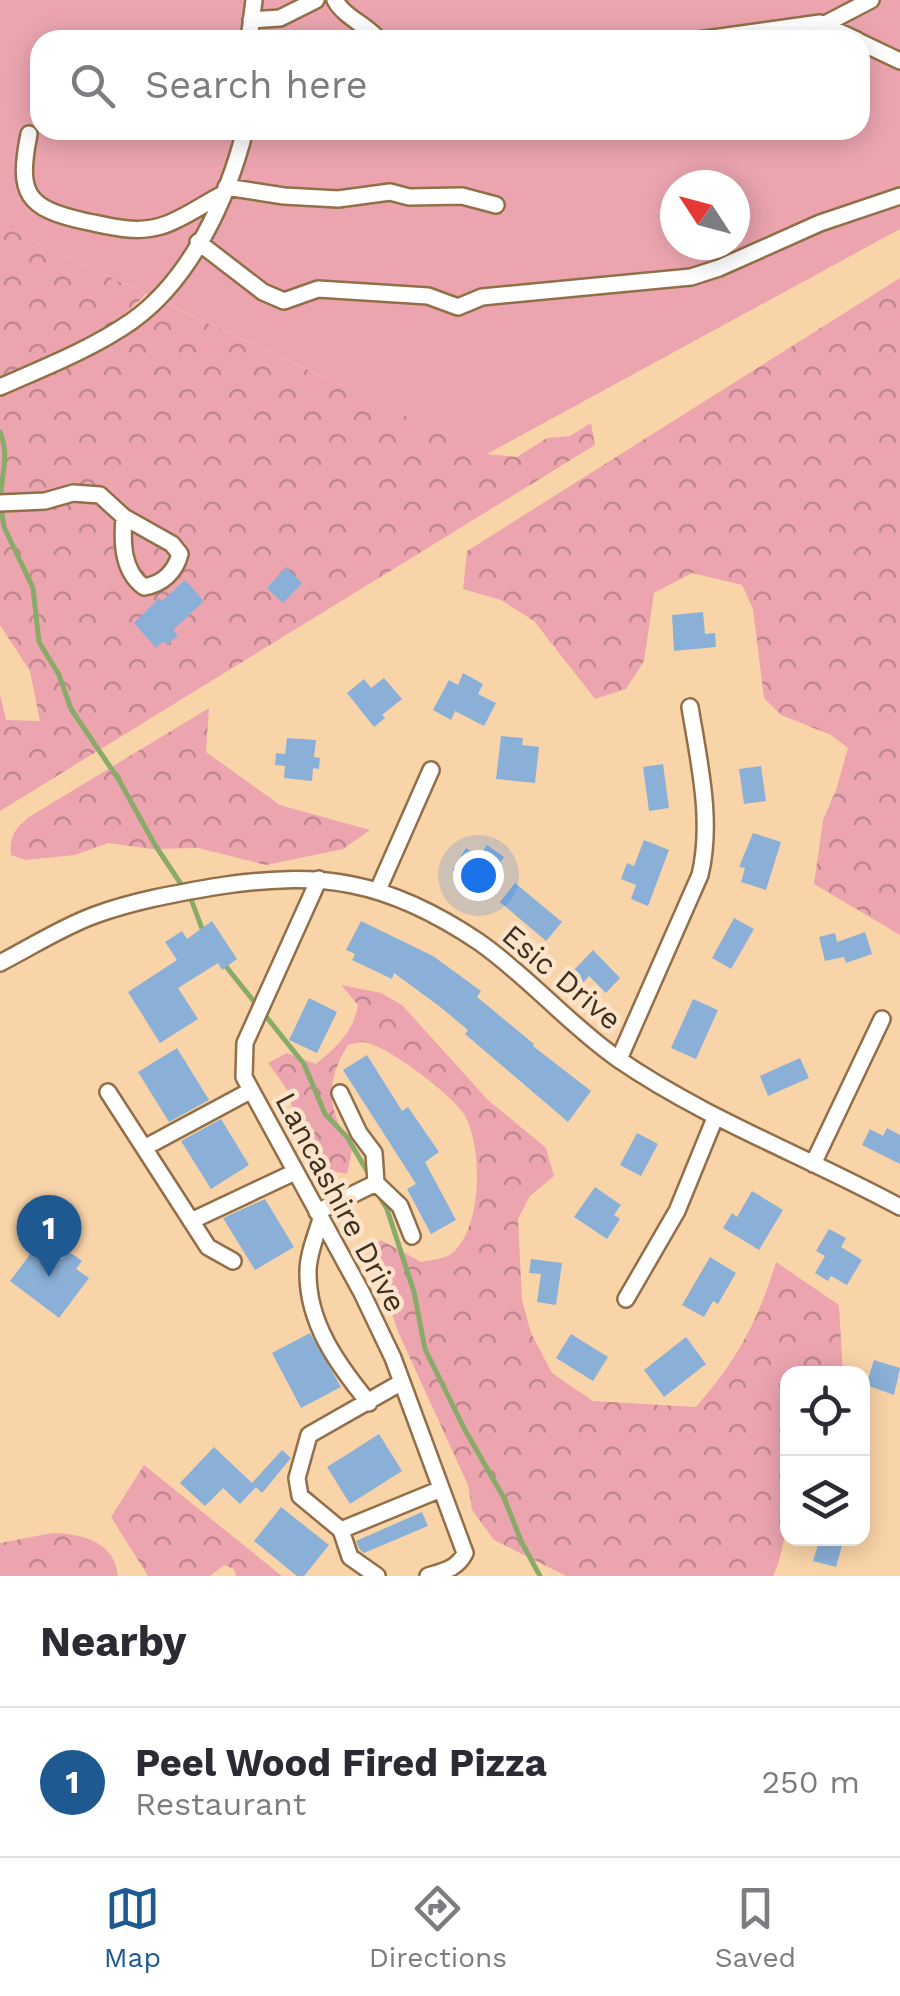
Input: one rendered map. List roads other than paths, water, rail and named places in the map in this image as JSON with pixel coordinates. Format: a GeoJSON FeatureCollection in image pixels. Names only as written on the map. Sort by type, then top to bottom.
{"type":"FeatureCollection","features":[{"type":"Feature","properties":{"kind":"street"},"geometry":{"type":"LineString","coordinates":[[250,30],[254,0]]}},
{"type":"Feature","properties":{"kind":"street"},"geometry":{"type":"LineString","coordinates":[[251,20],[280,18],[316,0]]}},
{"type":"Feature","properties":{"kind":"street"},"geometry":{"type":"LineString","coordinates":[[335,0],[342,12],[360,20],[370,30]]}},
{"type":"Feature","properties":{"kind":"street"},"geometry":{"type":"LineString","coordinates":[[763,30],[825,24],[870,0]]}},
{"type":"Feature","properties":{"kind":"street"},"geometry":{"type":"LineString","coordinates":[[825,24],[837,30]]}},
{"type":"Feature","properties":{"kind":"street"},"geometry":{"type":"LineString","coordinates":[[870,47],[900,61]]}},
{"type":"Feature","properties":{"kind":"street"},"geometry":{"type":"LineString","coordinates":[[29,134],[24,177],[37,204],[54,214],[111,229],[165,226],[224,191],[338,199],[390,192],[409,197],[462,196],[496,205]]}},
{"type":"Feature","properties":{"kind":"street"},"geometry":{"type":"LineString","coordinates":[[0,387],[71,356],[134,320],[179,273],[198,242],[224,191],[242,140]]}},
{"type":"Feature","properties":{"kind":"street"},"geometry":{"type":"LineString","coordinates":[[198,242],[263,292],[284,302],[318,288],[428,296],[458,306],[482,297],[691,277],[820,223],[900,196]]}},
{"type":"Feature","properties":{"kind":"street"},"geometry":{"type":"LineString","coordinates":[[0,503],[45,501],[73,493],[100,496],[124,516],[158,534],[180,554],[165,579],[156,585],[144,587],[134,580],[128,566],[124,516]]}},
{"type":"Feature","properties":{"kind":"street"},"geometry":{"type":"LineString","coordinates":[[618,1060],[700,875],[706,852],[690,708]]}},
{"type":"Feature","properties":{"kind":"street"},"geometry":{"type":"LineString","coordinates":[[378,890],[431,770]]}},
{"type":"Feature","properties":{"kind":"street","name":"Esic Drive"},"geometry":{"type":"LineString","coordinates":[[0,963],[92,916],[144,900],[248,882],[319,879],[378,890],[444,920],[481,944],[521,975],[573,1026],[618,1060],[715,1118],[900,1207]]}},
{"type":"Feature","properties":{"kind":"street","name":"Lancashire Drive"},"geometry":{"type":"LineString","coordinates":[[319,879],[244,1043],[242,1060],[250,1091],[362,1293],[402,1382],[465,1553],[460,1563],[449,1570],[428,1576]]}},
{"type":"Feature","properties":{"kind":"street"},"geometry":{"type":"LineString","coordinates":[[812,1164],[882,1019]]}},
{"type":"Feature","properties":{"kind":"street"},"geometry":{"type":"LineString","coordinates":[[144,1148],[250,1091]]}},
{"type":"Feature","properties":{"kind":"street"},"geometry":{"type":"LineString","coordinates":[[108,1092],[208,1247],[233,1261]]}},
{"type":"Feature","properties":{"kind":"street"},"geometry":{"type":"LineString","coordinates":[[340,1092],[374,1154],[376,1183],[400,1206],[412,1236]]}},
{"type":"Feature","properties":{"kind":"street"},"geometry":{"type":"LineString","coordinates":[[626,1299],[676,1210],[715,1118]]}},
{"type":"Feature","properties":{"kind":"street"},"geometry":{"type":"LineString","coordinates":[[190,1222],[295,1172]]}},
{"type":"Feature","properties":{"kind":"street"},"geometry":{"type":"LineString","coordinates":[[369,1403],[324,1341],[311,1298],[308,1270],[319,1215],[376,1183]]}},
{"type":"Feature","properties":{"kind":"street"},"geometry":{"type":"LineString","coordinates":[[377,1576],[350,1558],[340,1530],[300,1496],[297,1478],[309,1434],[402,1382]]}},
{"type":"Feature","properties":{"kind":"street"},"geometry":{"type":"LineString","coordinates":[[340,1530],[441,1489]]}},
{"type":"Feature","properties":{"kind":"waterway"},"geometry":{"type":"LineString","coordinates":[[0,432],[5,457],[1,497]]}},
{"type":"Feature","properties":{"kind":"waterway"},"geometry":{"type":"LineString","coordinates":[[1,508],[4,527],[33,588],[39,642],[59,675],[71,709],[191,899],[204,934]]}},
{"type":"Feature","properties":{"kind":"waterway"},"geometry":{"type":"LineString","coordinates":[[224,964],[304,1064],[325,1114],[347,1137],[370,1176]]}},
{"type":"Feature","properties":{"kind":"waterway"},"geometry":{"type":"LineString","coordinates":[[376,1191],[387,1209],[414,1292],[425,1349],[504,1498],[540,1576]]}},
{"type":"Feature","properties":{"kind":"place","name":"Peel Wood Fired Pizza"},"geometry":{"type":"Point","coordinates":[49,1277]}}]}
